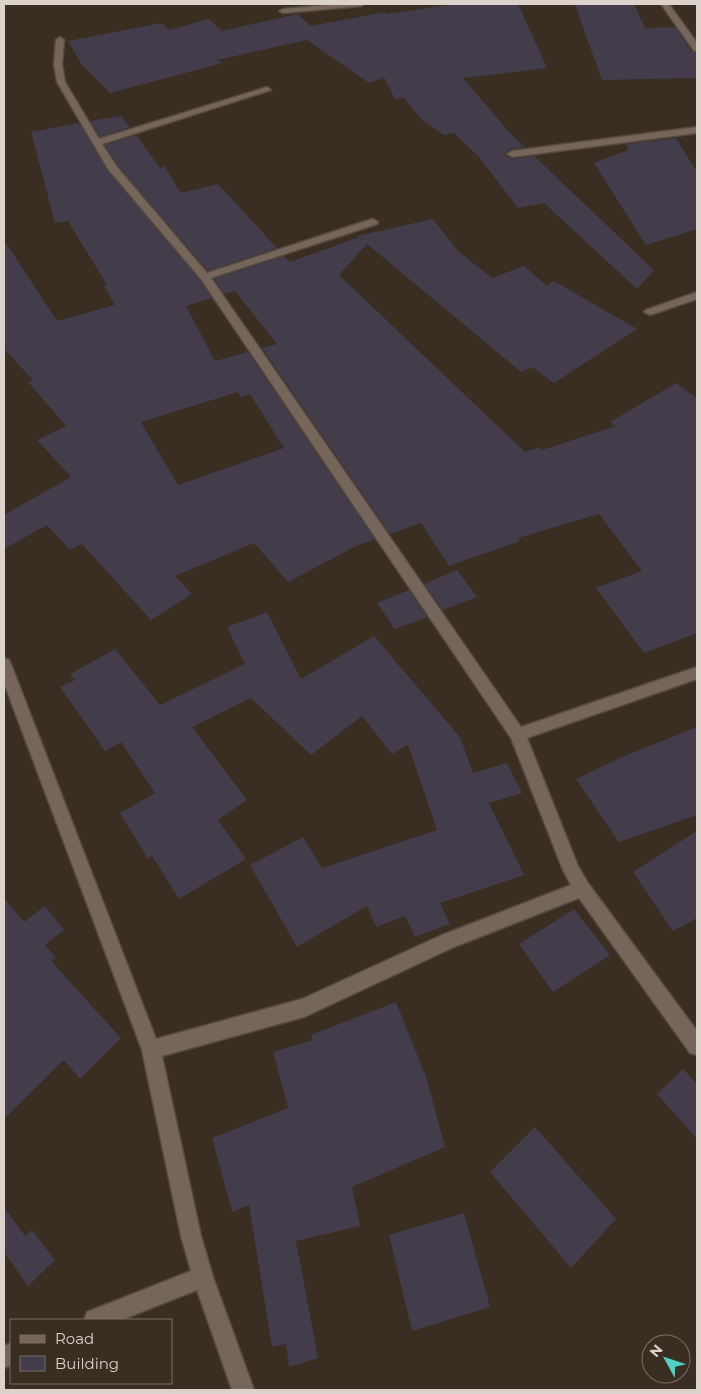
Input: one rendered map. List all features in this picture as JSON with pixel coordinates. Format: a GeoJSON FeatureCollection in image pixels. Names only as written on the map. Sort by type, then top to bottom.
{"type":"FeatureCollection","features":[{"type":"Feature","properties":{"kind":"street"},"geometry":{"type":"LineString","coordinates":[[283,11],[361,4]]}},
{"type":"Feature","properties":{"kind":"street"},"geometry":{"type":"LineString","coordinates":[[665,4],[697,49]]}},
{"type":"Feature","properties":{"kind":"street"},"geometry":{"type":"LineString","coordinates":[[60,40],[58,64],[61,82],[96,143],[113,169],[205,277],[518,735],[571,870],[582,889],[697,1046]]}},
{"type":"Feature","properties":{"kind":"street"},"geometry":{"type":"LineString","coordinates":[[96,143],[266,90]]}},
{"type":"Feature","properties":{"kind":"street"},"geometry":{"type":"LineString","coordinates":[[512,154],[697,130]]}},
{"type":"Feature","properties":{"kind":"street"},"geometry":{"type":"LineString","coordinates":[[205,277],[373,222]]}},
{"type":"Feature","properties":{"kind":"street"},"geometry":{"type":"LineString","coordinates":[[650,312],[697,295]]}},
{"type":"Feature","properties":{"kind":"street"},"geometry":{"type":"LineString","coordinates":[[4,664],[151,1050],[191,1236],[203,1277],[243,1390]]}},
{"type":"Feature","properties":{"kind":"street"},"geometry":{"type":"LineString","coordinates":[[518,735],[697,673]]}},
{"type":"Feature","properties":{"kind":"street"},"geometry":{"type":"LineString","coordinates":[[151,1050],[304,1008],[448,941],[582,889]]}},
{"type":"Feature","properties":{"kind":"street"},"geometry":{"type":"LineString","coordinates":[[98,1319],[203,1277]]}},
{"type":"Feature","properties":{"kind":"building"},"geometry":{"type":"Polygon","coordinates":[[[456,4],[518,4],[547,68],[463,78],[510,133],[525,147],[511,149],[505,153],[506,156],[512,159],[534,156],[654,270],[637,289],[544,203],[518,208],[479,157],[454,133],[444,135],[421,119],[404,98],[395,99],[384,77],[369,83],[307,40],[217,60],[223,63],[110,93],[82,65],[68,41],[162,23],[169,30],[209,19],[222,31],[297,14],[311,26],[385,12],[387,14],[456,4]]]}},
{"type":"Feature","properties":{"kind":"building"},"geometry":{"type":"Polygon","coordinates":[[[634,4],[645,28],[675,27],[692,52],[697,53],[697,78],[602,80],[575,5],[634,4]]]}},
{"type":"Feature","properties":{"kind":"building"},"geometry":{"type":"Polygon","coordinates":[[[121,116],[130,127],[100,137],[90,121],[121,116]]]}},
{"type":"Feature","properties":{"kind":"building"},"geometry":{"type":"Polygon","coordinates":[[[79,123],[107,170],[200,280],[212,298],[186,306],[215,361],[248,352],[375,539],[356,546],[288,582],[254,543],[175,576],[192,594],[151,620],[82,544],[70,550],[47,525],[4,549],[4,515],[71,477],[37,440],[66,426],[28,382],[33,380],[4,349],[4,240],[57,321],[115,305],[104,286],[107,285],[68,221],[55,223],[31,132],[79,123]],[[238,392],[141,422],[178,485],[284,448],[250,394],[241,397],[238,392]]]}},
{"type":"Feature","properties":{"kind":"building"},"geometry":{"type":"Polygon","coordinates":[[[136,135],[160,168],[164,166],[181,193],[218,184],[277,248],[208,271],[118,166],[105,145],[136,135]]]}},
{"type":"Feature","properties":{"kind":"building"},"geometry":{"type":"Polygon","coordinates":[[[676,138],[697,172],[697,229],[646,245],[594,163],[628,150],[626,144],[676,138]]]}},
{"type":"Feature","properties":{"kind":"building"},"geometry":{"type":"Polygon","coordinates":[[[433,219],[458,251],[492,278],[524,266],[547,286],[554,281],[637,329],[554,383],[532,367],[521,372],[367,244],[339,275],[525,452],[540,447],[542,450],[616,426],[610,422],[676,383],[697,398],[697,633],[644,653],[596,588],[642,571],[599,514],[518,538],[520,541],[449,566],[421,523],[390,534],[262,348],[277,344],[235,291],[224,294],[214,279],[284,256],[290,262],[359,237],[357,236],[433,219]]]}},
{"type":"Feature","properties":{"kind":"building"},"geometry":{"type":"Polygon","coordinates":[[[457,570],[477,597],[443,610],[424,584],[457,570]]]}},
{"type":"Feature","properties":{"kind":"building"},"geometry":{"type":"Polygon","coordinates":[[[409,590],[427,617],[395,629],[377,603],[409,590]]]}},
{"type":"Feature","properties":{"kind":"building"},"geometry":{"type":"Polygon","coordinates":[[[267,612],[301,679],[374,636],[460,737],[473,773],[507,763],[522,793],[489,803],[524,875],[440,903],[450,924],[415,937],[405,916],[376,927],[367,906],[297,947],[250,865],[303,837],[322,868],[437,830],[408,745],[392,754],[362,716],[311,755],[251,698],[192,727],[247,800],[218,820],[246,859],[179,899],[152,856],[148,859],[120,813],[155,793],[121,742],[105,751],[60,687],[75,680],[70,674],[115,649],[160,705],[245,664],[227,627],[267,612]]]}},
{"type":"Feature","properties":{"kind":"building"},"geometry":{"type":"Polygon","coordinates":[[[697,727],[697,815],[619,842],[576,779],[622,757],[697,727]]]}},
{"type":"Feature","properties":{"kind":"building"},"geometry":{"type":"Polygon","coordinates":[[[697,831],[697,918],[673,931],[633,872],[697,831]]]}},
{"type":"Feature","properties":{"kind":"building"},"geometry":{"type":"Polygon","coordinates":[[[4,898],[24,922],[45,906],[64,930],[45,945],[56,958],[51,961],[121,1038],[80,1079],[64,1060],[4,1119],[4,898]]]}},
{"type":"Feature","properties":{"kind":"building"},"geometry":{"type":"Polygon","coordinates":[[[574,909],[610,955],[553,992],[519,944],[574,909]]]}},
{"type":"Feature","properties":{"kind":"building"},"geometry":{"type":"Polygon","coordinates":[[[396,1002],[426,1077],[445,1147],[352,1187],[360,1226],[296,1241],[318,1358],[289,1367],[286,1344],[272,1347],[249,1205],[232,1212],[212,1138],[288,1108],[273,1052],[313,1040],[311,1035],[396,1002]]]}},
{"type":"Feature","properties":{"kind":"building"},"geometry":{"type":"Polygon","coordinates":[[[683,1069],[697,1084],[697,1139],[657,1094],[683,1069]]]}},
{"type":"Feature","properties":{"kind":"building"},"geometry":{"type":"Polygon","coordinates":[[[535,1127],[616,1219],[571,1268],[490,1172],[535,1127]]]}},
{"type":"Feature","properties":{"kind":"building"},"geometry":{"type":"Polygon","coordinates":[[[4,1207],[25,1236],[32,1230],[55,1260],[28,1286],[4,1252],[4,1207]]]}},
{"type":"Feature","properties":{"kind":"building"},"geometry":{"type":"Polygon","coordinates":[[[464,1213],[490,1307],[412,1331],[389,1235],[464,1213]]]}}]}
